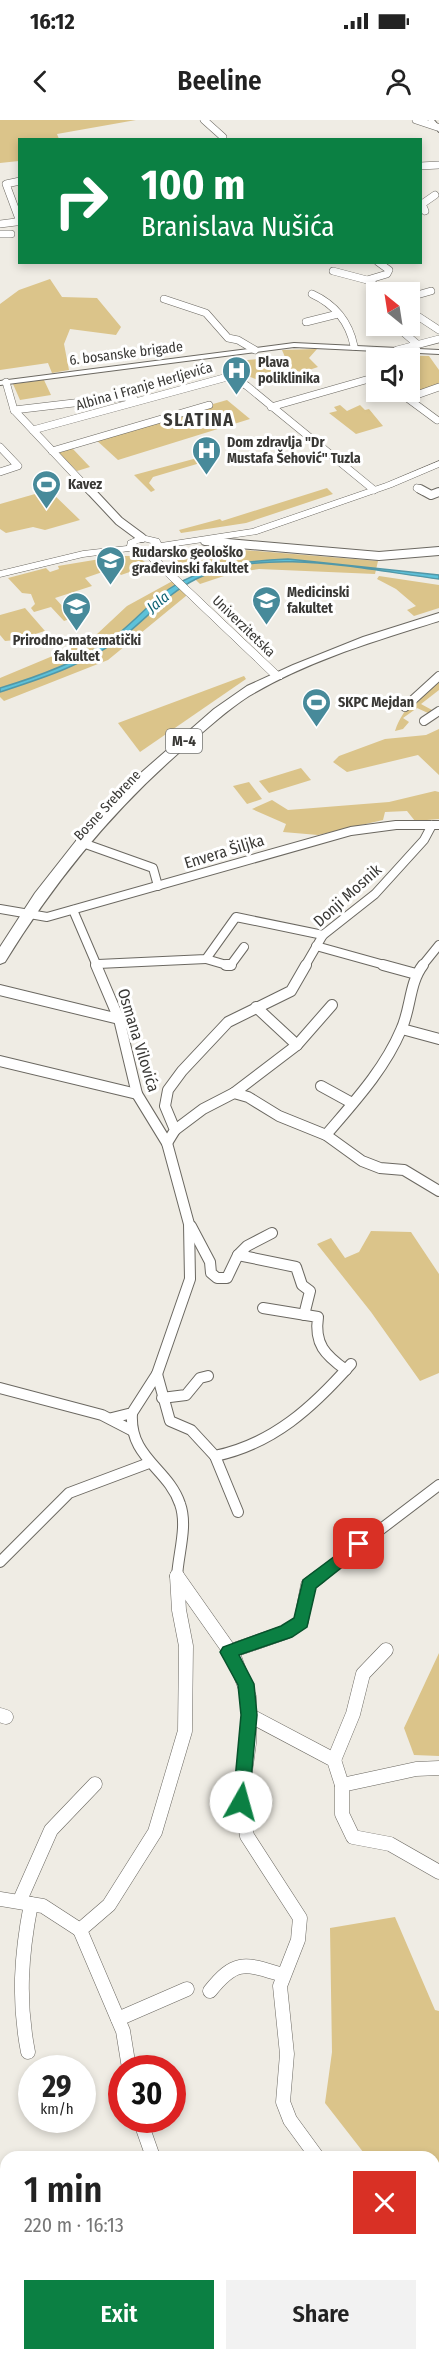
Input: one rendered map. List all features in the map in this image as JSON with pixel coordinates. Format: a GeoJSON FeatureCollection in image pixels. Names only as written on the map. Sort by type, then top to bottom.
{"type":"FeatureCollection","features":[{"type":"Feature","properties":{"kind":"main road"},"geometry":{"type":"LineString","coordinates":[[0,568],[134,540],[154,548],[254,532],[439,464]]}},
{"type":"Feature","properties":{"kind":"main road"},"geometry":{"type":"LineString","coordinates":[[134,540],[139,553],[240,531],[372,489]]}},
{"type":"Feature","properties":{"kind":"main road"},"geometry":{"type":"LineString","coordinates":[[0,574],[134,540]]}},
{"type":"Feature","properties":{"kind":"main road","name":"Univerzitetska"},"geometry":{"type":"LineString","coordinates":[[154,548],[183,581],[278,673]]}},
{"type":"Feature","properties":{"kind":"main road","name":"Bosne Srebrene"},"geometry":{"type":"LineString","coordinates":[[0,959],[42,878],[127,780],[226,697],[350,641],[439,612]]}},
{"type":"Feature","properties":{"kind":"main road","name":"Bosne Srebrene"},"geometry":{"type":"LineString","coordinates":[[0,942],[80,842],[139,780],[235,700],[278,673],[439,617]]}},
{"type":"Feature","properties":{"kind":"street"},"geometry":{"type":"LineString","coordinates":[[204,120],[222,138]]}},
{"type":"Feature","properties":{"kind":"street"},"geometry":{"type":"LineString","coordinates":[[416,120],[438,129]]}},
{"type":"Feature","properties":{"kind":"street"},"geometry":{"type":"LineString","coordinates":[[432,120],[438,129]]}},
{"type":"Feature","properties":{"kind":"street"},"geometry":{"type":"LineString","coordinates":[[18,181],[6,184],[18,217]]}},
{"type":"Feature","properties":{"kind":"street"},"geometry":{"type":"LineString","coordinates":[[422,196],[437,194]]}},
{"type":"Feature","properties":{"kind":"street"},"geometry":{"type":"LineString","coordinates":[[425,211],[422,204],[437,194]]}},
{"type":"Feature","properties":{"kind":"street"},"geometry":{"type":"LineString","coordinates":[[10,200],[18,199]]}},
{"type":"Feature","properties":{"kind":"street"},"geometry":{"type":"LineString","coordinates":[[0,224],[18,220]]}},
{"type":"Feature","properties":{"kind":"street"},"geometry":{"type":"LineString","coordinates":[[0,234],[10,234]]}},
{"type":"Feature","properties":{"kind":"street"},"geometry":{"type":"LineString","coordinates":[[381,264],[389,270]]}},
{"type":"Feature","properties":{"kind":"street"},"geometry":{"type":"LineString","coordinates":[[367,280],[387,274],[395,264]]}},
{"type":"Feature","properties":{"kind":"street"},"geometry":{"type":"LineString","coordinates":[[333,271],[370,282]]}},
{"type":"Feature","properties":{"kind":"street"},"geometry":{"type":"LineString","coordinates":[[420,294],[431,291]]}},
{"type":"Feature","properties":{"kind":"street"},"geometry":{"type":"LineString","coordinates":[[312,294],[321,297],[350,327],[354,346]]}},
{"type":"Feature","properties":{"kind":"street"},"geometry":{"type":"LineString","coordinates":[[164,299],[206,313],[228,338],[238,340],[255,350]]}},
{"type":"Feature","properties":{"kind":"street"},"geometry":{"type":"LineString","coordinates":[[306,322],[338,314]]}},
{"type":"Feature","properties":{"kind":"street"},"geometry":{"type":"LineString","coordinates":[[420,316],[435,324],[439,330]]}},
{"type":"Feature","properties":{"kind":"street"},"geometry":{"type":"LineString","coordinates":[[408,336],[417,344]]}},
{"type":"Feature","properties":{"kind":"street"},"geometry":{"type":"LineString","coordinates":[[404,348],[439,339]]}},
{"type":"Feature","properties":{"kind":"street","name":"6. bosanske brigade"},"geometry":{"type":"LineString","coordinates":[[3,383],[294,345],[376,348]]}},
{"type":"Feature","properties":{"kind":"street","name":"6. bosanske brigade"},"geometry":{"type":"LineString","coordinates":[[420,351],[439,351]]}},
{"type":"Feature","properties":{"kind":"street","name":"Albina i Franje Herljevića"},"geometry":{"type":"LineString","coordinates":[[33,430],[231,376],[372,489]]}},
{"type":"Feature","properties":{"kind":"street"},"geometry":{"type":"LineString","coordinates":[[271,407],[366,380]]}},
{"type":"Feature","properties":{"kind":"street"},"geometry":{"type":"LineString","coordinates":[[3,383],[14,410],[134,540]]}},
{"type":"Feature","properties":{"kind":"street"},"geometry":{"type":"LineString","coordinates":[[420,394],[439,387]]}},
{"type":"Feature","properties":{"kind":"street"},"geometry":{"type":"LineString","coordinates":[[14,410],[125,397],[137,401]]}},
{"type":"Feature","properties":{"kind":"street"},"geometry":{"type":"LineString","coordinates":[[412,402],[437,420]]}},
{"type":"Feature","properties":{"kind":"street"},"geometry":{"type":"LineString","coordinates":[[52,451],[209,405]]}},
{"type":"Feature","properties":{"kind":"street"},"geometry":{"type":"LineString","coordinates":[[0,447],[18,466],[0,472]]}},
{"type":"Feature","properties":{"kind":"street"},"geometry":{"type":"LineString","coordinates":[[417,488],[431,495],[439,492]]}},
{"type":"Feature","properties":{"kind":"street"},"geometry":{"type":"LineString","coordinates":[[254,532],[253,539],[266,544]]}},
{"type":"Feature","properties":{"kind":"street"},"geometry":{"type":"LineString","coordinates":[[205,541],[266,544],[379,556],[439,552]]}},
{"type":"Feature","properties":{"kind":"street"},"geometry":{"type":"LineString","coordinates":[[405,707],[439,676]]}},
{"type":"Feature","properties":{"kind":"street"},"geometry":{"type":"LineString","coordinates":[[424,721],[439,711]]}},
{"type":"Feature","properties":{"kind":"street","name":"Envera Šiljka"},"geometry":{"type":"LineString","coordinates":[[0,909],[46,917],[351,831],[396,825],[435,825]]}},
{"type":"Feature","properties":{"kind":"street","name":"Donji Mosnik"},"geometry":{"type":"LineString","coordinates":[[175,1130],[165,1106],[168,1090],[182,1071],[228,1022],[291,991],[323,935],[375,894],[435,825]]}},
{"type":"Feature","properties":{"kind":"street","name":"Bosne Srebrene"},"geometry":{"type":"LineString","coordinates":[[80,842],[153,868],[158,886]]}},
{"type":"Feature","properties":{"kind":"street","name":"Osmana Vilovića"},"geometry":{"type":"LineString","coordinates":[[73,910],[120,1019],[137,1094],[167,1143],[189,1224]]}},
{"type":"Feature","properties":{"kind":"street"},"geometry":{"type":"LineString","coordinates":[[206,959],[236,917],[323,935]]}},
{"type":"Feature","properties":{"kind":"street"},"geometry":{"type":"LineString","coordinates":[[326,1135],[374,1078],[402,1029],[416,974],[439,945]]}},
{"type":"Feature","properties":{"kind":"street"},"geometry":{"type":"LineString","coordinates":[[316,946],[416,974]]}},
{"type":"Feature","properties":{"kind":"street"},"geometry":{"type":"LineString","coordinates":[[98,964],[206,959],[230,966],[244,947]]}},
{"type":"Feature","properties":{"kind":"street"},"geometry":{"type":"LineString","coordinates":[[0,990],[120,1019]]}},
{"type":"Feature","properties":{"kind":"street"},"geometry":{"type":"LineString","coordinates":[[167,1143],[175,1130],[203,1109],[234,1093],[297,1045],[332,1005]]}},
{"type":"Feature","properties":{"kind":"street"},"geometry":{"type":"LineString","coordinates":[[256,1007],[297,1045]]}},
{"type":"Feature","properties":{"kind":"street"},"geometry":{"type":"LineString","coordinates":[[402,1029],[439,1039]]}},
{"type":"Feature","properties":{"kind":"street"},"geometry":{"type":"LineString","coordinates":[[0,1062],[137,1094]]}},
{"type":"Feature","properties":{"kind":"street"},"geometry":{"type":"LineString","coordinates":[[321,1086],[352,1103]]}},
{"type":"Feature","properties":{"kind":"street"},"geometry":{"type":"LineString","coordinates":[[234,1093],[248,1097],[279,1116],[326,1135],[362,1161],[380,1168],[404,1170],[439,1190]]}},
{"type":"Feature","properties":{"kind":"street"},"geometry":{"type":"LineString","coordinates":[[189,1224],[210,1262],[211,1273],[217,1278],[227,1278],[238,1255],[247,1246],[272,1233]]}},
{"type":"Feature","properties":{"kind":"street"},"geometry":{"type":"LineString","coordinates":[[131,1430],[132,1413],[157,1374],[190,1279],[189,1224]]}},
{"type":"Feature","properties":{"kind":"street"},"geometry":{"type":"LineString","coordinates":[[238,1255],[296,1268],[302,1285],[310,1291],[304,1315]]}},
{"type":"Feature","properties":{"kind":"street"},"geometry":{"type":"LineString","coordinates":[[215,1456],[234,1454],[286,1427],[349,1367],[325,1356],[314,1335],[318,1317],[263,1308]]}},
{"type":"Feature","properties":{"kind":"street"},"geometry":{"type":"LineString","coordinates":[[157,1374],[170,1421],[191,1430],[215,1456],[238,1512]]}},
{"type":"Feature","properties":{"kind":"street"},"geometry":{"type":"LineString","coordinates":[[162,1398],[186,1395],[200,1378],[208,1376]]}},
{"type":"Feature","properties":{"kind":"street"},"geometry":{"type":"LineString","coordinates":[[0,1388],[112,1418],[131,1430],[149,1463],[171,1486],[181,1505],[182,1536],[177,1575],[178,1610],[186,1646],[185,1731],[155,1832],[109,1905],[80,1930]]}},
{"type":"Feature","properties":{"kind":"street"},"geometry":{"type":"LineString","coordinates":[[112,1418],[132,1413]]}},
{"type":"Feature","properties":{"kind":"street"},"geometry":{"type":"LineString","coordinates":[[0,1562],[69,1493],[149,1463]]}},
{"type":"Feature","properties":{"kind":"street"},"geometry":{"type":"LineString","coordinates":[[228,1652],[286,1632],[301,1622],[308,1585],[439,1485]]}},
{"type":"Feature","properties":{"kind":"street"},"geometry":{"type":"LineString","coordinates":[[177,1575],[228,1652],[246,1684],[249,1715],[241,1802],[247,1836],[300,1918],[301,1927],[297,1946],[283,1975],[280,1998],[287,2063],[283,2092],[284,2107],[313,2151]]}},
{"type":"Feature","properties":{"kind":"street"},"geometry":{"type":"LineString","coordinates":[[386,1650],[363,1674],[353,1714],[334,1760],[342,1785],[342,1814],[352,1837],[390,1844],[439,1872]]}},
{"type":"Feature","properties":{"kind":"street"},"geometry":{"type":"LineString","coordinates":[[249,1715],[334,1760]]}},
{"type":"Feature","properties":{"kind":"street"},"geometry":{"type":"LineString","coordinates":[[342,1785],[373,1780],[413,1769],[439,1768]]}},
{"type":"Feature","properties":{"kind":"street"},"geometry":{"type":"LineString","coordinates":[[28,2052],[21,2023],[23,2004],[19,1970],[26,1902],[51,1830],[94,1784]]}},
{"type":"Feature","properties":{"kind":"street"},"geometry":{"type":"LineString","coordinates":[[0,1899],[56,1909],[80,1930],[123,2031],[127,2055]]}},
{"type":"Feature","properties":{"kind":"street"},"geometry":{"type":"LineString","coordinates":[[210,1991],[226,1970],[241,1964],[283,1975]]}},
{"type":"Feature","properties":{"kind":"street"},"geometry":{"type":"LineString","coordinates":[[118,2019],[187,1989]]}},
{"type":"Feature","properties":{"kind":"street"},"geometry":{"type":"LineString","coordinates":[[145,2133],[151,2151]]}},
{"type":"Feature","properties":{"kind":"shaded area"},"geometry":{"type":"Polygon","coordinates":[[[0,120],[136,120],[57,134],[59,138],[18,138],[18,161],[0,163],[0,120]]]}},
{"type":"Feature","properties":{"kind":"shaded area"},"geometry":{"type":"Polygon","coordinates":[[[50,279],[62,297],[97,298],[121,327],[116,335],[70,329],[64,344],[69,370],[52,373],[48,363],[0,370],[0,304],[19,290],[50,279]]]}},
{"type":"Feature","properties":{"kind":"shaded area"},"geometry":{"type":"Polygon","coordinates":[[[317,349],[309,358],[318,367],[303,372],[291,370],[258,380],[243,374],[228,374],[223,368],[236,366],[236,361],[258,359],[270,369],[288,364],[282,350],[317,349]]]}},
{"type":"Feature","properties":{"kind":"shaded area"},"geometry":{"type":"Polygon","coordinates":[[[420,356],[429,356],[439,370],[439,385],[420,392],[420,356]]]}},
{"type":"Feature","properties":{"kind":"shaded area"},"geometry":{"type":"Polygon","coordinates":[[[44,380],[51,395],[20,400],[13,384],[44,380]]]}},
{"type":"Feature","properties":{"kind":"shaded area"},"geometry":{"type":"Polygon","coordinates":[[[227,400],[250,419],[118,460],[94,438],[227,400]]]}},
{"type":"Feature","properties":{"kind":"shaded area"},"geometry":{"type":"Polygon","coordinates":[[[340,405],[347,411],[360,405],[365,410],[369,409],[383,426],[356,434],[329,413],[337,411],[334,407],[340,405]]]}},
{"type":"Feature","properties":{"kind":"shaded area"},"geometry":{"type":"Polygon","coordinates":[[[72,448],[90,467],[77,471],[58,452],[72,448]]]}},
{"type":"Feature","properties":{"kind":"shaded area"},"geometry":{"type":"Polygon","coordinates":[[[201,457],[207,461],[153,477],[149,483],[155,490],[151,492],[134,475],[201,457]]]}},
{"type":"Feature","properties":{"kind":"shaded area"},"geometry":{"type":"Polygon","coordinates":[[[327,488],[333,494],[246,523],[181,533],[179,530],[220,519],[222,521],[327,488]]]}},
{"type":"Feature","properties":{"kind":"shaded area"},"geometry":{"type":"Polygon","coordinates":[[[49,490],[80,520],[45,530],[33,527],[6,533],[0,529],[0,504],[49,490]]]}},
{"type":"Feature","properties":{"kind":"shaded area"},"geometry":{"type":"Polygon","coordinates":[[[207,547],[378,561],[375,574],[259,569],[233,573],[200,584],[167,552],[207,547]]]}},
{"type":"Feature","properties":{"kind":"shaded area"},"geometry":{"type":"Polygon","coordinates":[[[118,556],[136,556],[150,565],[121,575],[114,568],[85,578],[92,586],[55,598],[73,618],[64,621],[51,607],[34,612],[31,608],[35,604],[31,594],[22,593],[8,578],[46,568],[50,572],[59,569],[58,566],[118,556]]]}},
{"type":"Feature","properties":{"kind":"shaded area"},"geometry":{"type":"Polygon","coordinates":[[[379,576],[439,585],[439,608],[414,616],[407,610],[416,606],[396,589],[377,579],[379,576]]]}},
{"type":"Feature","properties":{"kind":"shaded area"},"geometry":{"type":"Polygon","coordinates":[[[178,578],[192,591],[108,660],[4,701],[0,697],[0,678],[79,645],[96,635],[127,606],[178,578]]]}},
{"type":"Feature","properties":{"kind":"shaded area"},"geometry":{"type":"Polygon","coordinates":[[[25,608],[45,631],[5,641],[0,635],[0,615],[25,608]]]}},
{"type":"Feature","properties":{"kind":"shaded area"},"geometry":{"type":"Polygon","coordinates":[[[244,676],[246,679],[140,752],[118,723],[244,676]]]}},
{"type":"Feature","properties":{"kind":"shaded area"},"geometry":{"type":"Polygon","coordinates":[[[439,682],[439,690],[421,704],[432,710],[428,713],[417,708],[403,718],[409,722],[403,729],[395,731],[407,708],[439,682]]]}},
{"type":"Feature","properties":{"kind":"shaded area"},"geometry":{"type":"Polygon","coordinates":[[[439,729],[439,775],[418,755],[347,772],[333,762],[339,756],[385,739],[426,735],[439,729]]]}},
{"type":"Feature","properties":{"kind":"shaded area"},"geometry":{"type":"Polygon","coordinates":[[[301,768],[311,780],[269,793],[259,781],[301,768]]]}},
{"type":"Feature","properties":{"kind":"shaded area"},"geometry":{"type":"Polygon","coordinates":[[[249,782],[262,799],[247,804],[233,786],[249,782]]]}},
{"type":"Feature","properties":{"kind":"shaded area"},"geometry":{"type":"Polygon","coordinates":[[[439,792],[439,819],[415,821],[407,811],[385,812],[383,820],[318,835],[283,832],[286,824],[252,809],[272,800],[288,810],[389,802],[439,792]]]}},
{"type":"Feature","properties":{"kind":"shaded area"},"geometry":{"type":"Polygon","coordinates":[[[371,1231],[411,1232],[439,1274],[439,1373],[420,1381],[371,1312],[317,1244],[331,1238],[345,1258],[359,1252],[371,1231]]]}},
{"type":"Feature","properties":{"kind":"shaded area"},"geometry":{"type":"Polygon","coordinates":[[[439,1653],[439,1756],[414,1755],[404,1728],[439,1653]]]}},
{"type":"Feature","properties":{"kind":"shaded area"},"geometry":{"type":"Polygon","coordinates":[[[395,1917],[435,2010],[439,2011],[439,2151],[362,2151],[325,2103],[332,2052],[330,1928],[395,1917]]]}},
{"type":"Feature","properties":{"kind":"water","name":"Jala"},"geometry":{"type":"Polygon","coordinates":[[[288,559],[439,575],[439,579],[316,563],[252,563],[223,569],[186,585],[167,598],[124,636],[95,655],[48,676],[0,692],[0,688],[54,669],[106,643],[161,595],[197,574],[226,566],[257,561],[288,559]]]}},
{"type":"Feature","properties":{"kind":"place","name":"Plava poliklinika"},"geometry":{"type":"Point","coordinates":[237,396]}},
{"type":"Feature","properties":{"kind":"place","name":"Dom zdravlja \"Dr Mustafa Šehović\" Tuzla"},"geometry":{"type":"Point","coordinates":[206,476]}},
{"type":"Feature","properties":{"kind":"place","name":"Kavez"},"geometry":{"type":"Point","coordinates":[47,510]}},
{"type":"Feature","properties":{"kind":"place","name":"Rudarsko geološko građevinski fakultet"},"geometry":{"type":"Point","coordinates":[111,586]}},
{"type":"Feature","properties":{"kind":"place","name":"Medicinski fakultet"},"geometry":{"type":"Point","coordinates":[266,626]}},
{"type":"Feature","properties":{"kind":"place","name":"Prirodno-matematički fakultet"},"geometry":{"type":"Point","coordinates":[77,632]}},
{"type":"Feature","properties":{"kind":"place","name":"SKPC Mejdan"},"geometry":{"type":"Point","coordinates":[317,728]}},
{"type":"Feature","properties":{"kind":"district","name":"SLATINA"},"geometry":{"type":"Point","coordinates":[199,420]}},
{"type":"Feature","properties":{"kind":"route"},"geometry":{"type":"LineString","coordinates":[[241,1802],[247,1757],[249,1715],[246,1684],[228,1652],[286,1632],[301,1622],[305,1611],[304,1598],[308,1585],[359,1544]]}}]}
